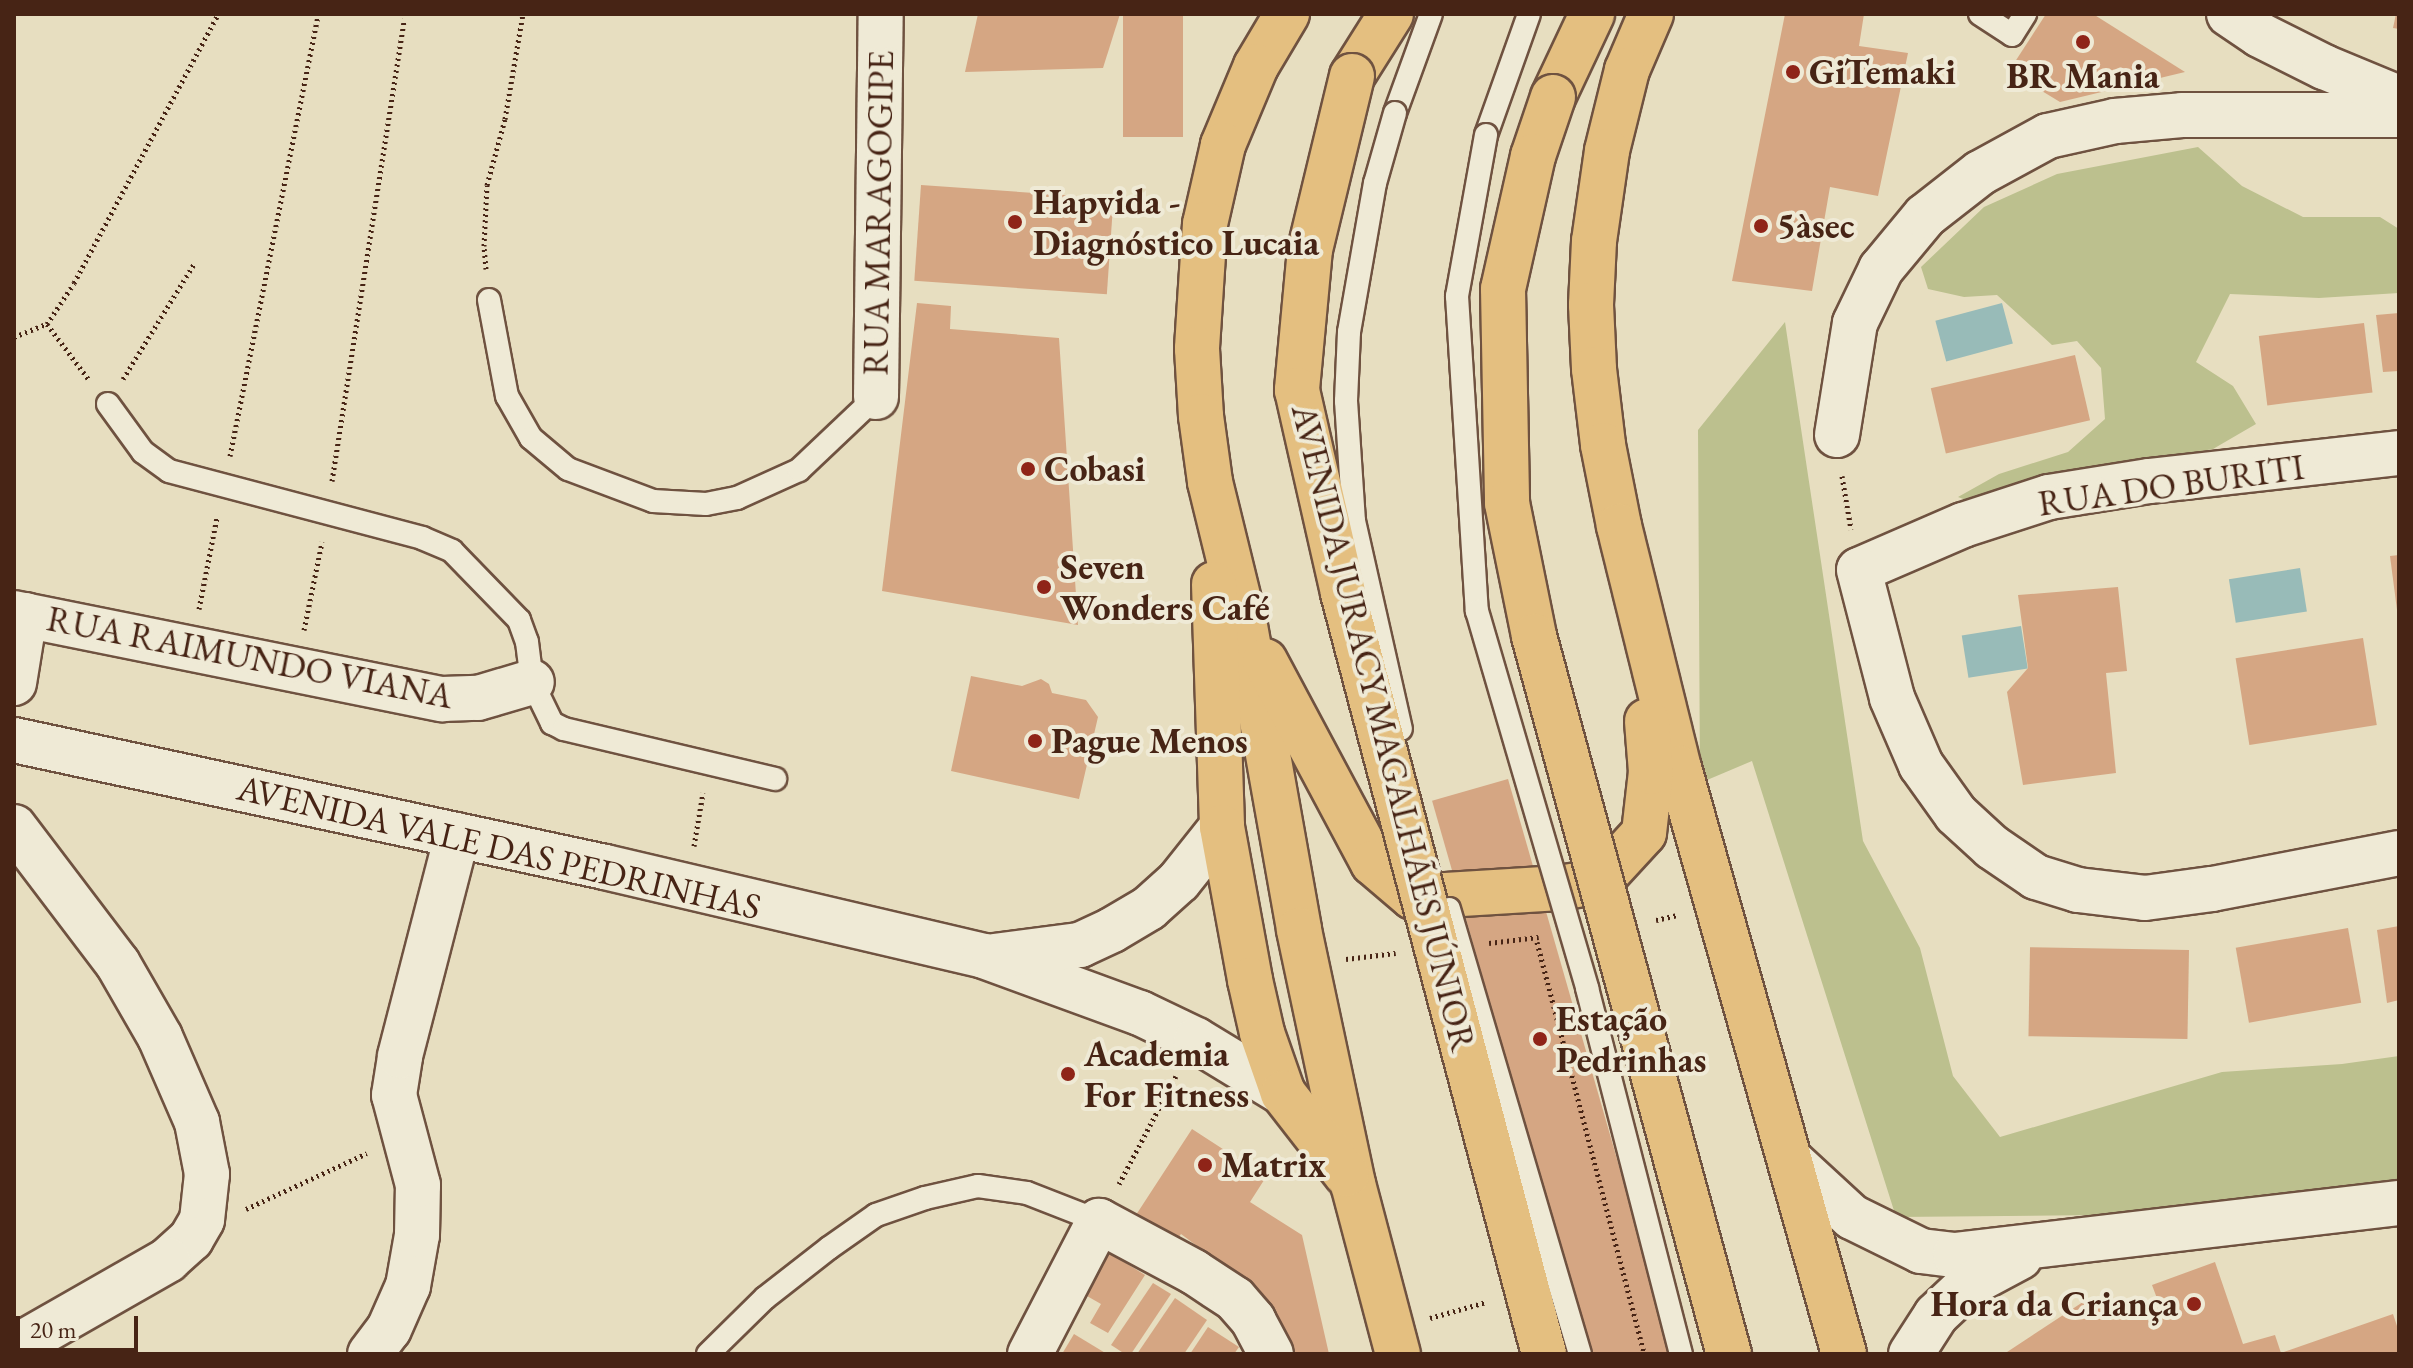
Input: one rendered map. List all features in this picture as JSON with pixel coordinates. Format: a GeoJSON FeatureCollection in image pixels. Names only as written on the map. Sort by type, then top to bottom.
{"type":"FeatureCollection","features":[{"type":"Feature","properties":{"kind":"main road"},"geometry":{"type":"LineString","coordinates":[[1287,14],[1256,66],[1223,145],[1205,224],[1197,349],[1201,416],[1210,482],[1221,717],[1222,827],[1253,993],[1283,1093],[1353,1184]]}},
{"type":"Feature","properties":{"kind":"main road","name":"AVENIDA JURACY MAGALHÃES JÚNIOR"},"geometry":{"type":"LineString","coordinates":[[1391,14],[1352,76],[1310,249],[1297,390],[1343,593],[1544,1354]]}},
{"type":"Feature","properties":{"kind":"main road"},"geometry":{"type":"LineString","coordinates":[[1592,14],[1553,97],[1533,156],[1503,289],[1507,503],[1542,663],[1729,1354]]}},
{"type":"Feature","properties":{"kind":"main road"},"geometry":{"type":"LineString","coordinates":[[1651,14],[1627,70],[1607,151],[1594,241],[1591,305],[1594,369],[1603,445],[1679,768],[1844,1354]]}},
{"type":"Feature","properties":{"kind":"main road"},"geometry":{"type":"LineString","coordinates":[[1210,482],[1244,620],[1299,930],[1353,1184],[1408,1338]]}},
{"type":"Feature","properties":{"kind":"main road"},"geometry":{"type":"LineString","coordinates":[[1244,620],[1373,863],[1413,897],[1486,894],[1600,881],[1644,833],[1651,772],[1637,598]]}},
{"type":"Feature","properties":{"kind":"street","name":"RUA MARAGOGIPE"},"geometry":{"type":"LineString","coordinates":[[876,397],[881,14]]}},
{"type":"Feature","properties":{"kind":"street"},"geometry":{"type":"LineString","coordinates":[[2229,14],[2260,35],[2324,67],[2399,98]]}},
{"type":"Feature","properties":{"kind":"street"},"geometry":{"type":"LineString","coordinates":[[1837,435],[1855,323],[1881,269],[1925,216],[1980,173],[2048,136],[2115,121],[2182,115],[2399,115]]}},
{"type":"Feature","properties":{"kind":"street","name":"RUA DO BURITI"},"geometry":{"type":"LineString","coordinates":[[1859,570],[1963,525],[2049,497],[2149,481],[2399,453]]}},
{"type":"Feature","properties":{"kind":"street"},"geometry":{"type":"LineString","coordinates":[[1859,570],[1892,698],[1921,765],[1956,814],[1992,847],[2036,877],[2078,890],[2145,898],[2212,889],[2399,853]]}},
{"type":"Feature","properties":{"kind":"street"},"geometry":{"type":"LineString","coordinates":[[14,683],[20,614]]}},
{"type":"Feature","properties":{"kind":"street","name":"RUA RAIMUNDO VIANA"},"geometry":{"type":"LineString","coordinates":[[20,614],[442,699],[478,698],[532,682]]}},
{"type":"Feature","properties":{"kind":"street","name":"AVENIDA VALE DAS PEDRINHAS"},"geometry":{"type":"LineString","coordinates":[[14,740],[457,835],[984,956],[1140,1013],[1196,1040],[1283,1093]]}},
{"type":"Feature","properties":{"kind":"street"},"geometry":{"type":"LineString","coordinates":[[14,827],[118,964],[160,1037],[197,1122],[207,1174],[202,1220],[191,1239],[168,1260],[14,1348]]}},
{"type":"Feature","properties":{"kind":"street","name":"AVENIDA VALE DAS PEDRINHAS"},"geometry":{"type":"LineString","coordinates":[[984,956],[1080,945],[1112,930],[1149,908],[1179,881],[1222,827]]}},
{"type":"Feature","properties":{"kind":"street"},"geometry":{"type":"LineString","coordinates":[[370,1354],[389,1329],[408,1286],[417,1235],[418,1185],[394,1095],[400,1056],[457,835]]}},
{"type":"Feature","properties":{"kind":"street"},"geometry":{"type":"LineString","coordinates":[[1791,1161],[1852,1217],[1921,1251],[1955,1255],[2399,1203]]}},
{"type":"Feature","properties":{"kind":"street"},"geometry":{"type":"LineString","coordinates":[[1030,1354],[1099,1221],[1194,1272],[1235,1299],[1253,1320],[1271,1354]]}},
{"type":"Feature","properties":{"kind":"street"},"geometry":{"type":"LineString","coordinates":[[1911,1354],[1936,1315],[1968,1285],[2038,1247]]}},
{"type":"Feature","properties":{"kind":"lane"},"geometry":{"type":"LineString","coordinates":[[1431,14],[1395,113],[1375,183],[1349,332],[1346,401],[1354,521],[1422,815],[1580,1354]]}},
{"type":"Feature","properties":{"kind":"lane"},"geometry":{"type":"LineString","coordinates":[[1529,14],[1486,135],[1457,296],[1477,611],[1587,988],[1681,1354]]}},
{"type":"Feature","properties":{"kind":"lane"},"geometry":{"type":"LineString","coordinates":[[1980,14],[2012,35],[2025,14]]}},
{"type":"Feature","properties":{"kind":"lane","name":"RUA MARAGOGIPE"},"geometry":{"type":"LineString","coordinates":[[489,300],[507,396],[531,438],[568,469],[653,501],[706,504],[737,498],[799,470],[876,397]]}},
{"type":"Feature","properties":{"kind":"lane"},"geometry":{"type":"LineString","coordinates":[[108,404],[143,452],[169,471],[422,538],[452,551],[519,620],[527,642],[532,682],[552,723],[564,729],[775,779]]}},
{"type":"Feature","properties":{"kind":"lane"},"geometry":{"type":"LineString","coordinates":[[708,1354],[765,1298],[829,1248],[876,1215],[925,1198],[978,1186],[1027,1193],[1099,1221]]}},
{"type":"Feature","properties":{"kind":"path"},"geometry":{"type":"LineString","coordinates":[[14,337],[47,324],[74,283],[218,14]]}},
{"type":"Feature","properties":{"kind":"path"},"geometry":{"type":"LineString","coordinates":[[191,649],[318,14]]}},
{"type":"Feature","properties":{"kind":"path"},"geometry":{"type":"LineString","coordinates":[[489,300],[484,246],[487,185],[505,119],[523,14]]}},
{"type":"Feature","properties":{"kind":"path"},"geometry":{"type":"LineString","coordinates":[[296,670],[328,512],[404,19]]}},
{"type":"Feature","properties":{"kind":"path"},"geometry":{"type":"LineString","coordinates":[[47,324],[108,404],[194,264]]}},
{"type":"Feature","properties":{"kind":"path"},"geometry":{"type":"LineString","coordinates":[[1837,435],[1859,570]]}},
{"type":"Feature","properties":{"kind":"path"},"geometry":{"type":"LineString","coordinates":[[692,857],[704,788]]}},
{"type":"Feature","properties":{"kind":"path"},"geometry":{"type":"LineString","coordinates":[[1535,937],[1644,1354]]}},
{"type":"Feature","properties":{"kind":"path"},"geometry":{"type":"LineString","coordinates":[[1099,1221],[1196,1040]]}},
{"type":"Feature","properties":{"kind":"path"},"geometry":{"type":"LineString","coordinates":[[202,1220],[242,1211],[403,1136]]}},
{"type":"Feature","properties":{"kind":"path"},"geometry":{"type":"LineString","coordinates":[[1408,1338],[1493,1300]]}},
{"type":"Feature","properties":{"kind":"green space"},"geometry":{"type":"Polygon","coordinates":[[[2198,147],[2242,186],[2303,217],[2380,217],[2399,229],[2399,293],[2319,298],[2230,294],[2196,362],[2233,386],[2256,424],[2213,449],[2145,461],[1987,508],[1958,497],[1999,474],[2068,452],[2105,419],[2101,368],[2077,341],[2052,345],[1997,295],[1964,297],[1928,289],[1921,267],[1984,207],[2057,174],[2198,147]]]}},
{"type":"Feature","properties":{"kind":"green space"},"geometry":{"type":"Polygon","coordinates":[[[1785,322],[1863,841],[1920,948],[1953,1076],[2000,1137],[2222,1072],[2342,1064],[2399,1056],[2399,1194],[2099,1215],[1896,1217],[1752,761],[1700,783],[1698,430],[1785,322]]]}},
{"type":"Feature","properties":{"kind":"water"},"geometry":{"type":"Polygon","coordinates":[[[2002,303],[2013,344],[1946,361],[1935,321],[2002,303]]]}},
{"type":"Feature","properties":{"kind":"water"},"geometry":{"type":"Polygon","coordinates":[[[2300,568],[2307,611],[2236,623],[2229,579],[2300,568]]]}},
{"type":"Feature","properties":{"kind":"water"},"geometry":{"type":"Polygon","coordinates":[[[2021,626],[2028,668],[1968,678],[1962,635],[2021,626]]]}},
{"type":"Feature","properties":{"kind":"building"},"geometry":{"type":"Polygon","coordinates":[[[978,14],[1120,14],[1103,68],[965,72],[978,14]]]}},
{"type":"Feature","properties":{"kind":"building"},"geometry":{"type":"Polygon","coordinates":[[[1123,14],[1183,14],[1183,137],[1123,137],[1123,14]]]}},
{"type":"Feature","properties":{"kind":"building"},"geometry":{"type":"Polygon","coordinates":[[[1785,14],[1864,14],[1859,46],[1908,53],[1878,196],[1830,187],[1812,291],[1732,281],[1785,14]]]}},
{"type":"Feature","properties":{"kind":"building","name":"BR Mania"},"geometry":{"type":"Polygon","coordinates":[[[2046,14],[2093,14],[2185,72],[2060,102],[2009,71],[2046,14]]]}},
{"type":"Feature","properties":{"kind":"building"},"geometry":{"type":"Polygon","coordinates":[[[2396,14],[2399,14],[2399,29],[2393,28],[2396,14]]]}},
{"type":"Feature","properties":{"kind":"building","name":"Hapvida - Diagnóstico Lucaia"},"geometry":{"type":"Polygon","coordinates":[[[921,185],[1114,198],[1107,294],[914,281],[921,185]]]}},
{"type":"Feature","properties":{"kind":"building"},"geometry":{"type":"Polygon","coordinates":[[[917,303],[951,306],[950,329],[1059,338],[1078,625],[882,591],[917,303]]]}},
{"type":"Feature","properties":{"kind":"building"},"geometry":{"type":"Polygon","coordinates":[[[2399,313],[2399,371],[2383,372],[2376,315],[2399,313]]]}},
{"type":"Feature","properties":{"kind":"building"},"geometry":{"type":"Polygon","coordinates":[[[2364,323],[2373,392],[2267,405],[2259,336],[2364,323]]]}},
{"type":"Feature","properties":{"kind":"building"},"geometry":{"type":"Polygon","coordinates":[[[2075,355],[2090,420],[1946,454],[1931,388],[2075,355]]]}},
{"type":"Feature","properties":{"kind":"building"},"geometry":{"type":"Polygon","coordinates":[[[2399,555],[2399,610],[2397,610],[2390,556],[2399,555]]]}},
{"type":"Feature","properties":{"kind":"building"},"geometry":{"type":"Polygon","coordinates":[[[2118,587],[2127,671],[2106,673],[2116,773],[2023,785],[2007,692],[2028,668],[2018,595],[2118,587]]]}},
{"type":"Feature","properties":{"kind":"building"},"geometry":{"type":"Polygon","coordinates":[[[2363,638],[2377,725],[2249,745],[2236,658],[2363,638]]]}},
{"type":"Feature","properties":{"kind":"building"},"geometry":{"type":"Polygon","coordinates":[[[971,676],[1022,686],[1041,679],[1049,684],[1052,693],[1086,700],[1098,717],[1079,799],[951,771],[971,676]]]}},
{"type":"Feature","properties":{"kind":"building","name":"Estação Pedrinhas"},"geometry":{"type":"Polygon","coordinates":[[[1508,779],[1673,1353],[1591,1354],[1432,801],[1508,779]]]}},
{"type":"Feature","properties":{"kind":"building"},"geometry":{"type":"Polygon","coordinates":[[[2399,926],[2399,1000],[2387,1003],[2377,930],[2399,926]]]}},
{"type":"Feature","properties":{"kind":"building"},"geometry":{"type":"Polygon","coordinates":[[[2348,928],[2361,1003],[2249,1023],[2236,948],[2348,928]]]}},
{"type":"Feature","properties":{"kind":"building"},"geometry":{"type":"Polygon","coordinates":[[[2030,947],[2189,950],[2187,1039],[2028,1036],[2030,947]]]}},
{"type":"Feature","properties":{"kind":"building"},"geometry":{"type":"Polygon","coordinates":[[[1192,1129],[1266,1177],[1250,1202],[1302,1235],[1329,1354],[1292,1354],[1288,1334],[1253,1288],[1181,1234],[1174,1244],[1134,1218],[1192,1129]]]}},
{"type":"Feature","properties":{"kind":"building"},"geometry":{"type":"Polygon","coordinates":[[[1105,1250],[1145,1275],[1108,1333],[1090,1323],[1101,1304],[1080,1292],[1105,1250]]]}},
{"type":"Feature","properties":{"kind":"building","name":"Hora da Criança"},"geometry":{"type":"Polygon","coordinates":[[[2215,1262],[2243,1344],[2275,1335],[2281,1353],[2393,1314],[2399,1332],[2399,1354],[2004,1354],[2089,1298],[2161,1309],[2152,1285],[2215,1262]]]}},
{"type":"Feature","properties":{"kind":"building"},"geometry":{"type":"Polygon","coordinates":[[[1153,1283],[1171,1294],[1131,1354],[1125,1354],[1111,1345],[1153,1283]]]}},
{"type":"Feature","properties":{"kind":"building"},"geometry":{"type":"Polygon","coordinates":[[[1175,1298],[1207,1320],[1184,1354],[1137,1354],[1175,1298]]]}},
{"type":"Feature","properties":{"kind":"building"},"geometry":{"type":"Polygon","coordinates":[[[1208,1327],[1239,1347],[1234,1354],[1190,1354],[1208,1327]]]}},
{"type":"Feature","properties":{"kind":"building"},"geometry":{"type":"Polygon","coordinates":[[[1074,1334],[1107,1354],[1062,1354],[1074,1334]]]}},
{"type":"Feature","properties":{"kind":"place","name":"BR Mania"},"geometry":{"type":"Point","coordinates":[2083,42]}},
{"type":"Feature","properties":{"kind":"place","name":"GiTemaki"},"geometry":{"type":"Point","coordinates":[1793,72]}},
{"type":"Feature","properties":{"kind":"place","name":"Hapvida - Diagnóstico Lucaia"},"geometry":{"type":"Point","coordinates":[1015,222]}},
{"type":"Feature","properties":{"kind":"place","name":"5àsec"},"geometry":{"type":"Point","coordinates":[1761,226]}},
{"type":"Feature","properties":{"kind":"place","name":"Cobasi"},"geometry":{"type":"Point","coordinates":[1028,469]}},
{"type":"Feature","properties":{"kind":"place","name":"Seven Wonders Café"},"geometry":{"type":"Point","coordinates":[1044,587]}},
{"type":"Feature","properties":{"kind":"place","name":"Pague Menos"},"geometry":{"type":"Point","coordinates":[1035,741]}},
{"type":"Feature","properties":{"kind":"place","name":"Estação Pedrinhas"},"geometry":{"type":"Point","coordinates":[1540,1039]}},
{"type":"Feature","properties":{"kind":"place","name":"Academia For Fitness"},"geometry":{"type":"Point","coordinates":[1068,1074]}},
{"type":"Feature","properties":{"kind":"place","name":"Matrix"},"geometry":{"type":"Point","coordinates":[1205,1165]}},
{"type":"Feature","properties":{"kind":"place","name":"Hora da Criança"},"geometry":{"type":"Point","coordinates":[2194,1304]}}]}
